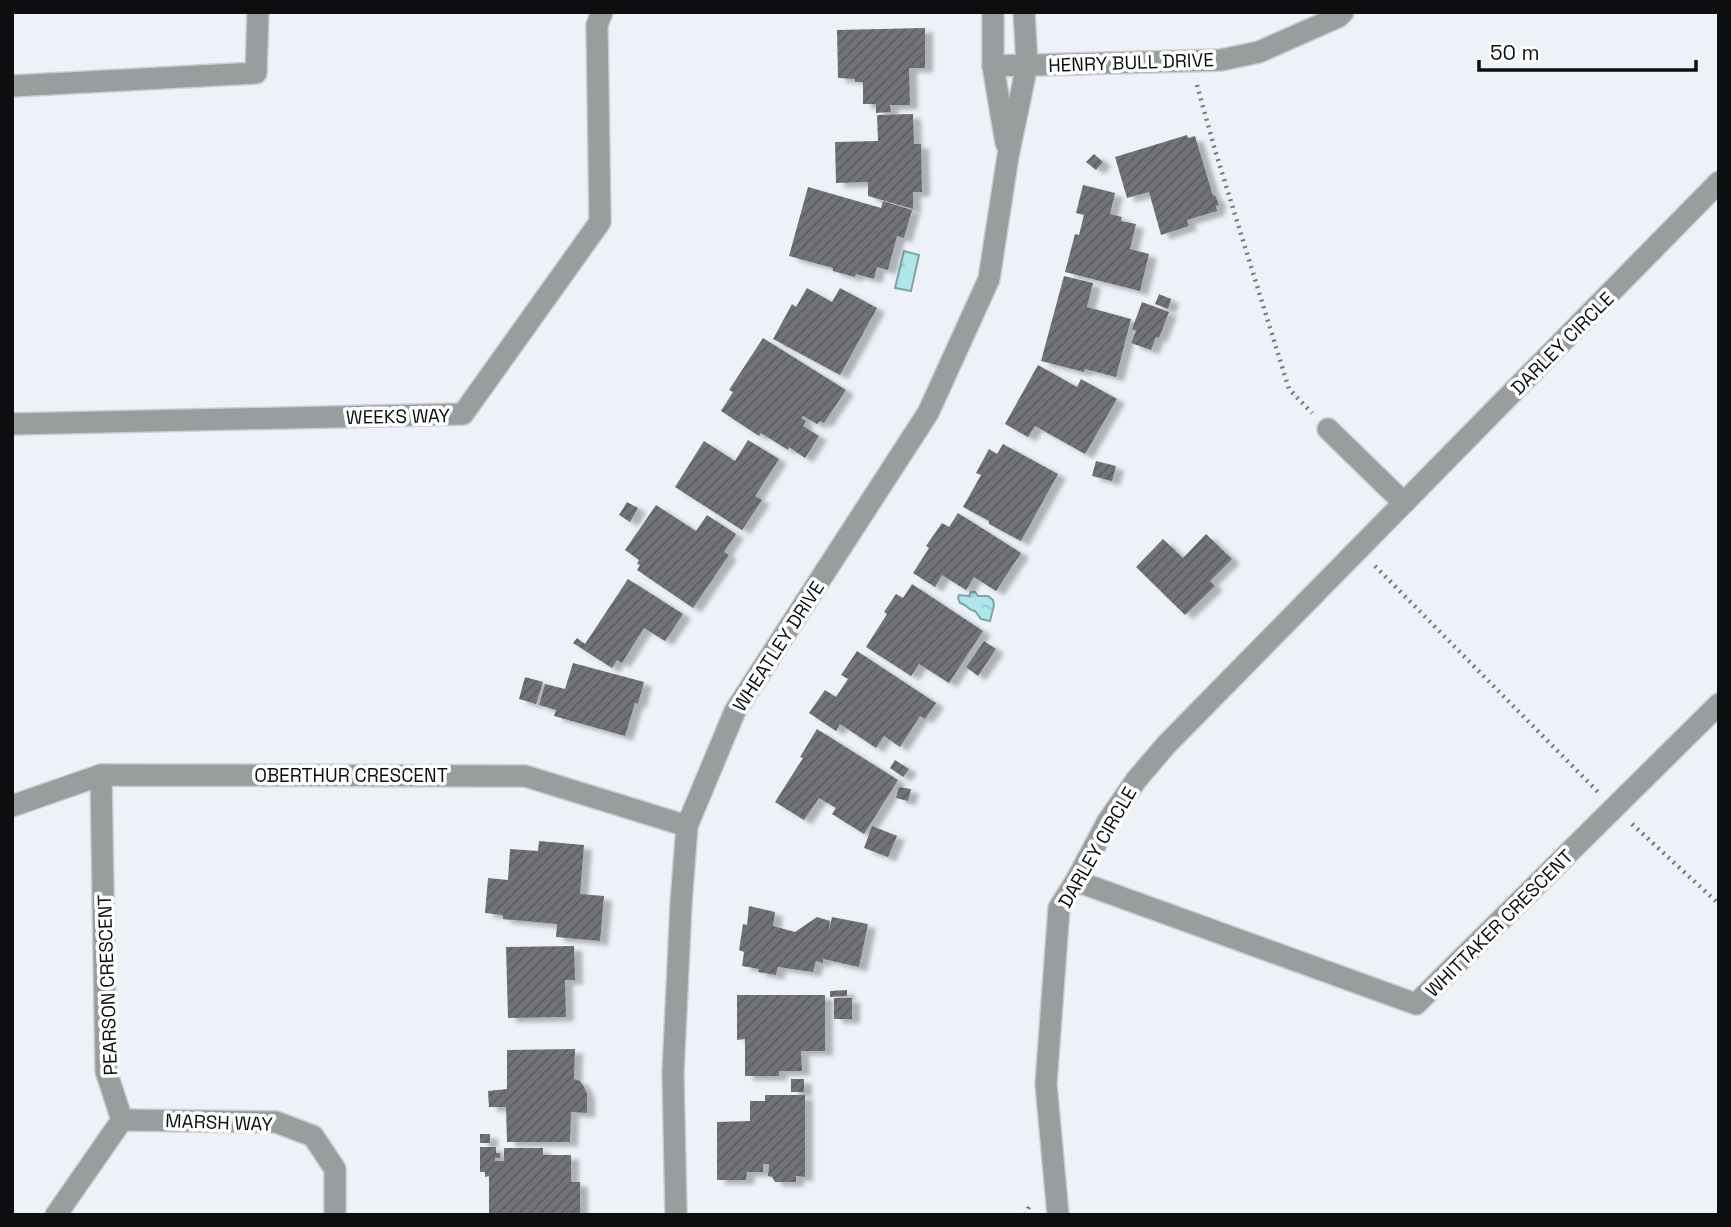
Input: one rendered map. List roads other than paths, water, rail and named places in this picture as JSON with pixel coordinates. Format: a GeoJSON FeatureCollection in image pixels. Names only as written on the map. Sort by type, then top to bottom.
{"type":"FeatureCollection","features":[{"type":"Feature","properties":{"kind":"street"},"geometry":{"type":"LineString","coordinates":[[12,86],[256,73],[258,12]]}},
{"type":"Feature","properties":{"kind":"street","name":"WEEKS WAY"},"geometry":{"type":"LineString","coordinates":[[12,424],[463,414],[600,222],[597,25],[603,12]]}},
{"type":"Feature","properties":{"kind":"street","name":"WHEATLEY DRIVE"},"geometry":{"type":"LineString","coordinates":[[993,12],[993,66],[1008,156]]}},
{"type":"Feature","properties":{"kind":"street","name":"WHEATLEY DRIVE"},"geometry":{"type":"LineString","coordinates":[[676,1215],[673,1073],[687,826],[735,711],[928,413],[989,279],[1008,156],[1027,65],[1024,12]]}},
{"type":"Feature","properties":{"kind":"street","name":"HENRY BULL DRIVE"},"geometry":{"type":"LineString","coordinates":[[993,66],[1221,60],[1259,52],[1338,17],[1343,12]]}},
{"type":"Feature","properties":{"kind":"street","name":"DARLEY CIRCLE"},"geometry":{"type":"LineString","coordinates":[[1058,1215],[1046,1084],[1059,908],[1108,821],[1136,779],[1167,744],[1719,182]]}},
{"type":"Feature","properties":{"kind":"street"},"geometry":{"type":"LineString","coordinates":[[1328,429],[1404,503]]}},
{"type":"Feature","properties":{"kind":"street","name":"WHITTAKER CRESCENT"},"geometry":{"type":"LineString","coordinates":[[1076,881],[1416,1004],[1719,704]]}},
{"type":"Feature","properties":{"kind":"street","name":"OBERTHUR CRESCENT"},"geometry":{"type":"LineString","coordinates":[[12,806],[101,775],[525,776],[687,826]]}},
{"type":"Feature","properties":{"kind":"street","name":"PEARSON CRESCENT"},"geometry":{"type":"LineString","coordinates":[[101,775],[106,1071],[122,1121]]}},
{"type":"Feature","properties":{"kind":"street"},"geometry":{"type":"LineString","coordinates":[[56,1215],[122,1121]]}},
{"type":"Feature","properties":{"kind":"street","name":"MARSH WAY"},"geometry":{"type":"LineString","coordinates":[[122,1121],[275,1122],[313,1136],[335,1169],[335,1215]]}},
{"type":"Feature","properties":{"kind":"water"},"geometry":{"type":"Polygon","coordinates":[[[904,251],[919,255],[911,291],[895,288],[904,251]]]}},
{"type":"Feature","properties":{"kind":"water"},"geometry":{"type":"Polygon","coordinates":[[[971,592],[993,600],[990,621],[981,619],[975,611],[960,603],[959,595],[969,596],[971,592]]]}}]}
